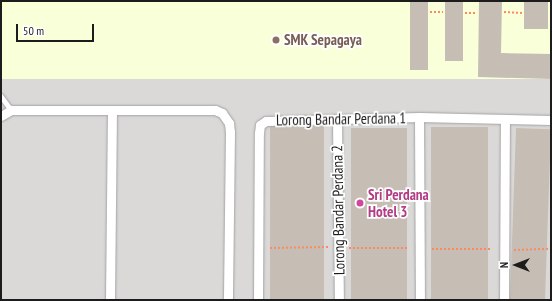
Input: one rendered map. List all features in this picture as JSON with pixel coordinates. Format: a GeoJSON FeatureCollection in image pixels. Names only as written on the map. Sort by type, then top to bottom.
{"type":"FeatureCollection","features":[{"type":"Feature","properties":{"kind":"street"},"geometry":{"type":"LineString","coordinates":[[1,116],[11,110],[215,110],[226,117],[230,132],[228,300]]}},
{"type":"Feature","properties":{"kind":"street"},"geometry":{"type":"LineString","coordinates":[[110,300],[112,110]]}},
{"type":"Feature","properties":{"kind":"street"},"geometry":{"type":"LineString","coordinates":[[418,117],[420,300]]}},
{"type":"Feature","properties":{"kind":"street","name":"Lorong Bandar Perdana 1"},"geometry":{"type":"LineString","coordinates":[[258,300],[260,125],[274,119],[418,117],[551,120]]}},
{"type":"Feature","properties":{"kind":"street","name":"Lorong Bandar Perdana 2"},"geometry":{"type":"LineString","coordinates":[[337,119],[339,300]]}},
{"type":"Feature","properties":{"kind":"street"},"geometry":{"type":"LineString","coordinates":[[504,300],[505,119]]}},
{"type":"Feature","properties":{"kind":"lane"},"geometry":{"type":"LineString","coordinates":[[1,96],[11,110]]}},
{"type":"Feature","properties":{"kind":"path"},"geometry":{"type":"LineString","coordinates":[[430,12],[443,12]]}},
{"type":"Feature","properties":{"kind":"path"},"geometry":{"type":"LineString","coordinates":[[504,12],[522,13]]}},
{"type":"Feature","properties":{"kind":"path"},"geometry":{"type":"LineString","coordinates":[[465,13],[477,13]]}},
{"type":"Feature","properties":{"kind":"path"},"geometry":{"type":"LineString","coordinates":[[270,248],[328,247]]}},
{"type":"Feature","properties":{"kind":"path"},"geometry":{"type":"LineString","coordinates":[[349,248],[409,248]]}},
{"type":"Feature","properties":{"kind":"path"},"geometry":{"type":"LineString","coordinates":[[432,249],[492,249]]}},
{"type":"Feature","properties":{"kind":"path"},"geometry":{"type":"LineString","coordinates":[[514,250],[551,250]]}},
{"type":"Feature","properties":{"kind":"shaded area","name":"SMK Sepagaya"},"geometry":{"type":"Polygon","coordinates":[[[1,1],[551,1],[551,79],[1,79],[1,1]]]}},
{"type":"Feature","properties":{"kind":"shaded area"},"geometry":{"type":"Polygon","coordinates":[[[1,79],[551,79],[551,300],[1,300],[1,79]]]}},
{"type":"Feature","properties":{"kind":"building"},"geometry":{"type":"Polygon","coordinates":[[[410,1],[428,1],[428,70],[410,70],[410,1]]]}},
{"type":"Feature","properties":{"kind":"building"},"geometry":{"type":"Polygon","coordinates":[[[445,1],[463,1],[463,61],[445,61],[445,1]]]}},
{"type":"Feature","properties":{"kind":"building"},"geometry":{"type":"Polygon","coordinates":[[[479,1],[502,1],[501,53],[551,54],[551,79],[478,77],[479,1]]]}},
{"type":"Feature","properties":{"kind":"building"},"geometry":{"type":"Polygon","coordinates":[[[524,1],[548,1],[548,29],[524,29],[524,1]]]}},
{"type":"Feature","properties":{"kind":"building"},"geometry":{"type":"Polygon","coordinates":[[[270,126],[324,126],[324,300],[270,300],[270,126]]]}},
{"type":"Feature","properties":{"kind":"building"},"geometry":{"type":"Polygon","coordinates":[[[431,127],[488,127],[488,300],[431,300],[431,127]]]}},
{"type":"Feature","properties":{"kind":"building"},"geometry":{"type":"Polygon","coordinates":[[[351,128],[407,128],[407,300],[351,300],[351,128]]]}},
{"type":"Feature","properties":{"kind":"building"},"geometry":{"type":"Polygon","coordinates":[[[516,128],[551,129],[545,300],[510,300],[516,128]]]}},
{"type":"Feature","properties":{"kind":"place","name":"SMK Sepagaya"},"geometry":{"type":"Point","coordinates":[276,40]}},
{"type":"Feature","properties":{"kind":"place","name":"Sri Perdana Hotel 3"},"geometry":{"type":"Point","coordinates":[360,203]}}]}
